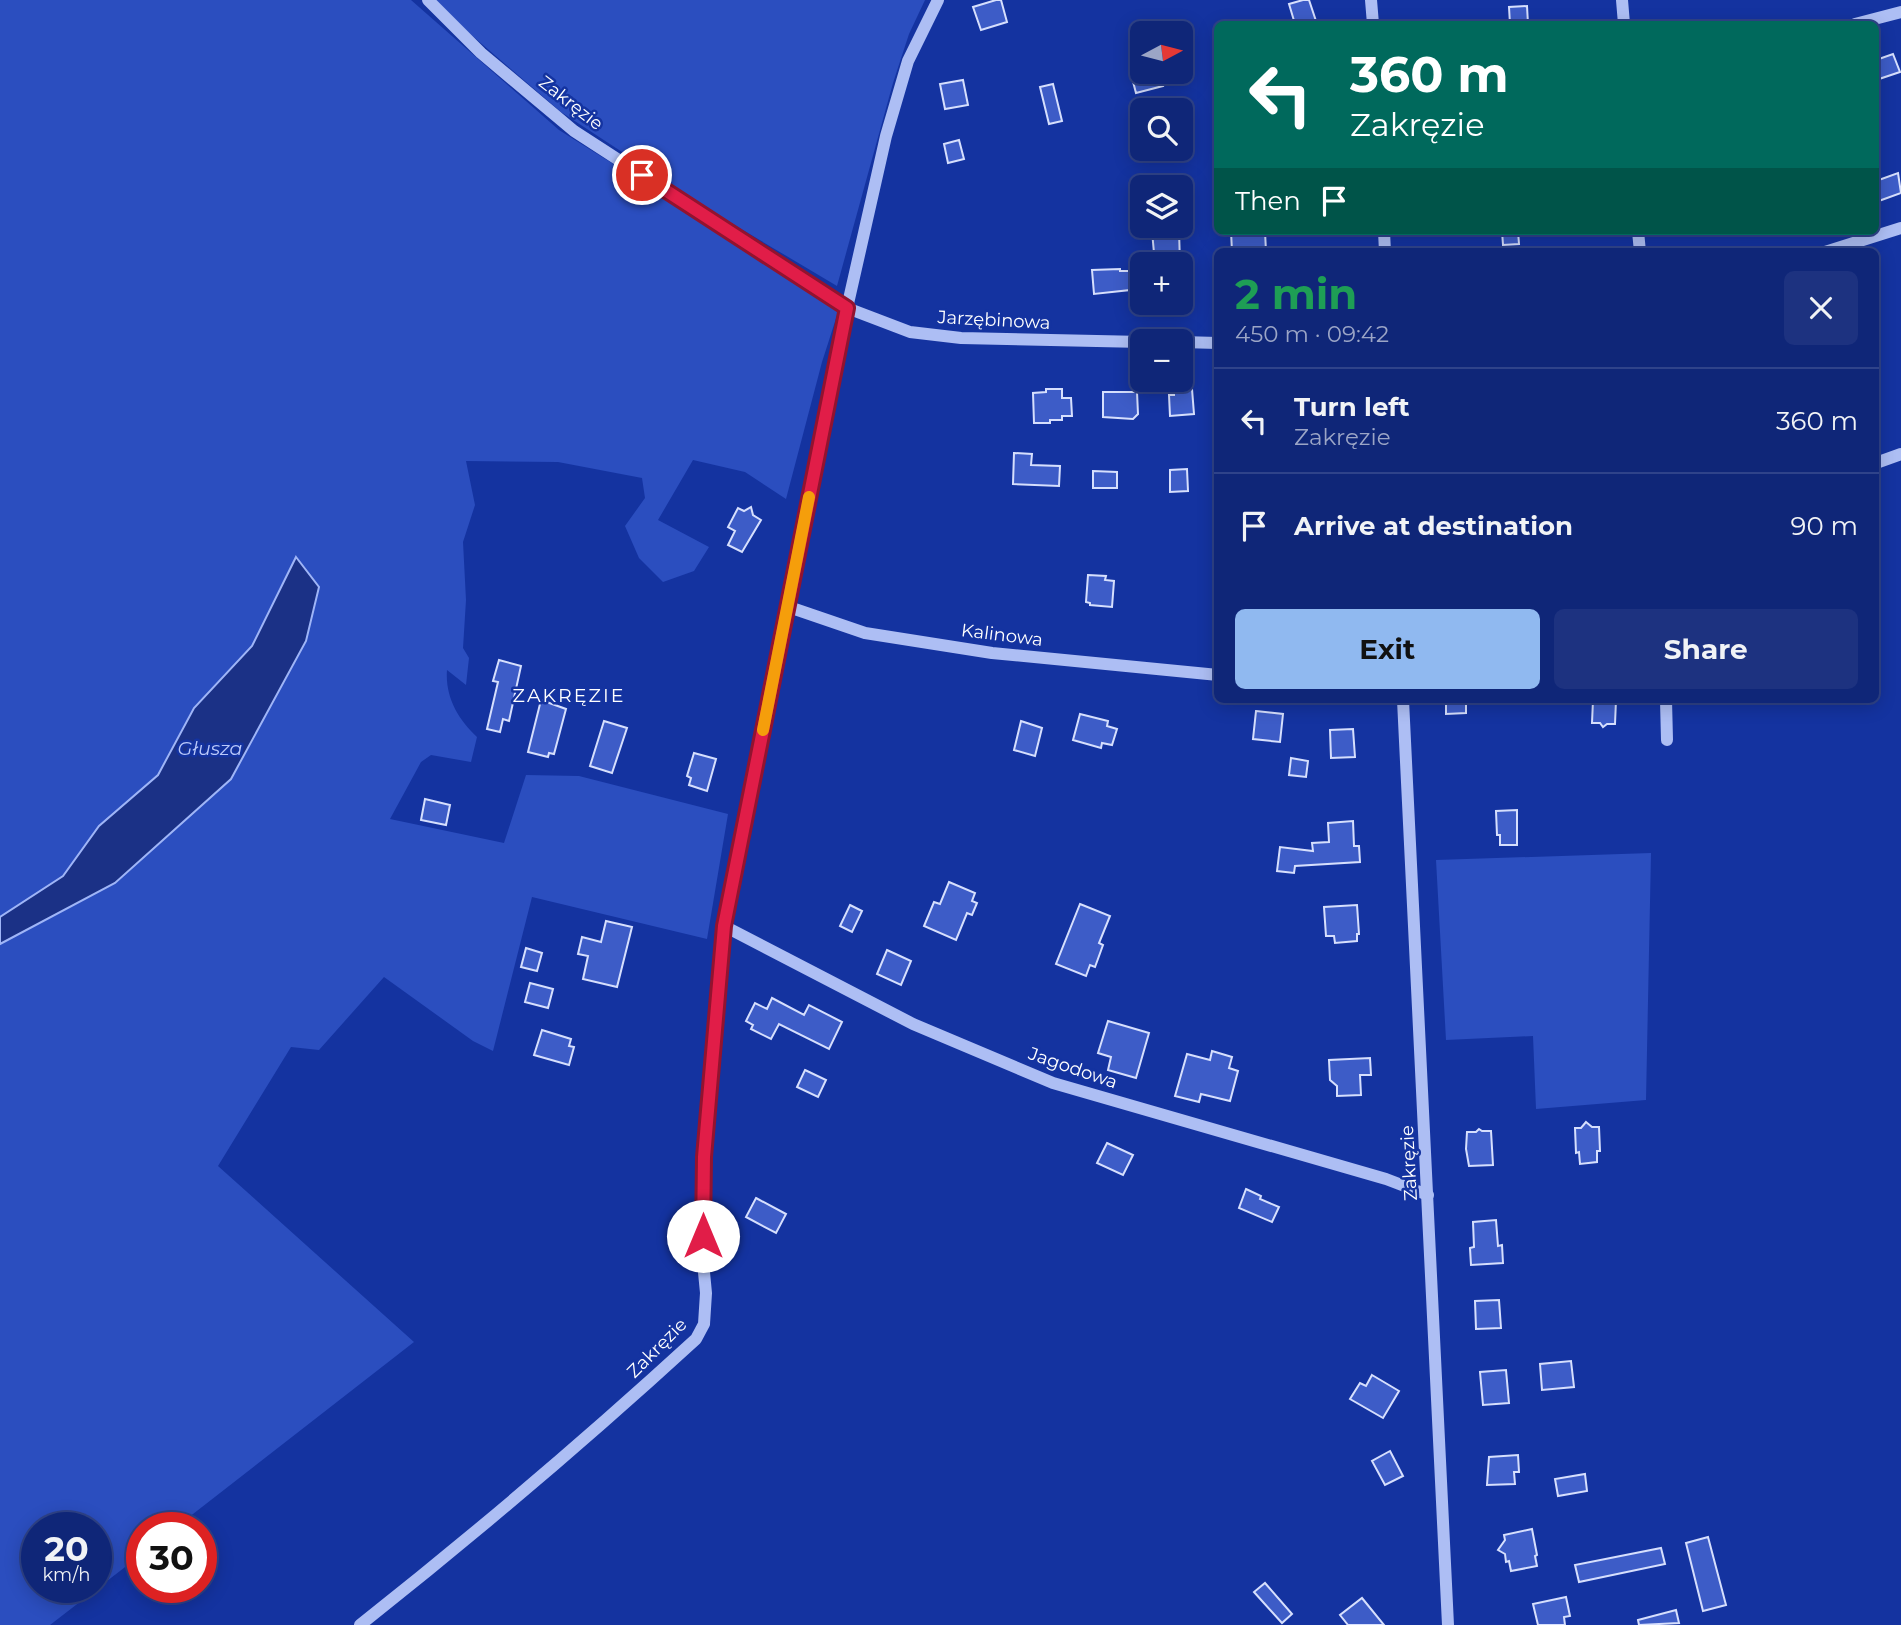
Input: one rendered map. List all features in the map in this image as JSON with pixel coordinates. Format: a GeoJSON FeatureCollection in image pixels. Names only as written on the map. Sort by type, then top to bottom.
{"type":"FeatureCollection","features":[{"type":"Feature","properties":{"kind":"street","name":"Zakręzie"},"geometry":{"type":"LineString","coordinates":[[428,0],[481,52],[574,131],[847,308]]}},
{"type":"Feature","properties":{"kind":"street","name":"Zakręzie"},"geometry":{"type":"LineString","coordinates":[[360,1625],[615,1413],[696,1339],[704,1324],[704,1157],[724,926],[847,308],[886,136],[908,61],[938,0]]}},
{"type":"Feature","properties":{"kind":"street"},"geometry":{"type":"LineString","coordinates":[[1371,0],[1373,21]]}},
{"type":"Feature","properties":{"kind":"street"},"geometry":{"type":"LineString","coordinates":[[1622,0],[1624,21]]}},
{"type":"Feature","properties":{"kind":"street"},"geometry":{"type":"LineString","coordinates":[[1866,21],[1901,12]]}},
{"type":"Feature","properties":{"kind":"street"},"geometry":{"type":"LineString","coordinates":[[1879,235],[1901,228]]}},
{"type":"Feature","properties":{"kind":"street"},"geometry":{"type":"LineString","coordinates":[[1838,248],[1879,235]]}},
{"type":"Feature","properties":{"kind":"street","name":"Jarzębinowa"},"geometry":{"type":"LineString","coordinates":[[847,308],[910,332],[961,338],[1130,342]]}},
{"type":"Feature","properties":{"kind":"street"},"geometry":{"type":"LineString","coordinates":[[1193,342],[1214,343]]}},
{"type":"Feature","properties":{"kind":"street"},"geometry":{"type":"LineString","coordinates":[[1879,462],[1901,454]]}},
{"type":"Feature","properties":{"kind":"street","name":"Kalinowa"},"geometry":{"type":"LineString","coordinates":[[786,606],[865,633],[992,653],[1214,676]]}},
{"type":"Feature","properties":{"kind":"street","name":"Zakręzie"},"geometry":{"type":"LineString","coordinates":[[1403,703],[1448,1625]]}},
{"type":"Feature","properties":{"kind":"street"},"geometry":{"type":"LineString","coordinates":[[1666,703],[1667,740]]}},
{"type":"Feature","properties":{"kind":"street","name":"Jagodowa"},"geometry":{"type":"LineString","coordinates":[[724,926],[913,1024],[1053,1083],[1386,1179],[1428,1195]]}},
{"type":"Feature","properties":{"kind":"shaded area"},"geometry":{"type":"Polygon","coordinates":[[[0,0],[411,0],[559,130],[840,306],[822,362],[786,499],[745,472],[693,460],[658,520],[709,547],[694,571],[663,582],[639,558],[625,526],[645,498],[642,478],[558,462],[466,461],[475,505],[463,542],[466,600],[463,648],[469,658],[466,685],[447,670],[447,680],[454,707],[477,737],[471,762],[431,755],[421,762],[390,819],[504,843],[526,775],[579,776],[728,814],[707,939],[532,897],[493,1051],[473,1041],[384,977],[319,1050],[291,1047],[218,1166],[414,1342],[196,1512],[126,1512],[126,1566],[112,1577],[112,1512],[21,1512],[21,1603],[79,1603],[50,1625],[0,1625],[0,944],[22,931],[231,779],[256,732],[295,558],[252,646],[194,707],[158,775],[99,826],[63,876],[0,917],[0,0]]]}},
{"type":"Feature","properties":{"kind":"shaded area"},"geometry":{"type":"Polygon","coordinates":[[[436,0],[925,0],[909,34],[893,83],[837,286],[726,220],[561,112],[468,32],[436,0]]]}},
{"type":"Feature","properties":{"kind":"shaded area"},"geometry":{"type":"Polygon","coordinates":[[[1651,853],[1646,1100],[1536,1109],[1533,1036],[1446,1040],[1436,860],[1651,853]]]}},
{"type":"Feature","properties":{"kind":"water","name":"Głusza"},"geometry":{"type":"Polygon","coordinates":[[[296,557],[319,587],[306,641],[231,779],[115,883],[0,944],[0,917],[63,876],[99,826],[158,775],[194,708],[252,646],[296,557]]]}},
{"type":"Feature","properties":{"kind":"building"},"geometry":{"type":"Polygon","coordinates":[[[1001,0],[1007,22],[981,30],[973,7],[1001,0]]]}},
{"type":"Feature","properties":{"kind":"building"},"geometry":{"type":"Polygon","coordinates":[[[1309,0],[1316,21],[1294,21],[1289,4],[1309,0]]]}},
{"type":"Feature","properties":{"kind":"building"},"geometry":{"type":"Polygon","coordinates":[[[1527,6],[1528,21],[1510,21],[1509,7],[1527,6]]]}},
{"type":"Feature","properties":{"kind":"building"},"geometry":{"type":"Polygon","coordinates":[[[1893,54],[1900,72],[1879,79],[1879,59],[1893,54]]]}},
{"type":"Feature","properties":{"kind":"building"},"geometry":{"type":"Polygon","coordinates":[[[963,80],[968,105],[945,109],[940,84],[963,80]]]}},
{"type":"Feature","properties":{"kind":"building"},"geometry":{"type":"Polygon","coordinates":[[[1053,84],[1062,121],[1049,124],[1040,87],[1053,84]]]}},
{"type":"Feature","properties":{"kind":"building"},"geometry":{"type":"Polygon","coordinates":[[[1134,84],[1162,84],[1163,86],[1136,93],[1134,84]]]}},
{"type":"Feature","properties":{"kind":"building"},"geometry":{"type":"Polygon","coordinates":[[[959,140],[964,159],[948,163],[944,144],[959,140]]]}},
{"type":"Feature","properties":{"kind":"building"},"geometry":{"type":"Polygon","coordinates":[[[1898,173],[1901,193],[1879,201],[1879,180],[1898,173]]]}},
{"type":"Feature","properties":{"kind":"building"},"geometry":{"type":"Polygon","coordinates":[[[1231,235],[1265,235],[1266,248],[1232,248],[1231,235]]]}},
{"type":"Feature","properties":{"kind":"building"},"geometry":{"type":"Polygon","coordinates":[[[1502,235],[1518,235],[1519,244],[1503,245],[1502,235]]]}},
{"type":"Feature","properties":{"kind":"building"},"geometry":{"type":"Polygon","coordinates":[[[1153,238],[1179,238],[1180,252],[1154,252],[1153,238]]]}},
{"type":"Feature","properties":{"kind":"building"},"geometry":{"type":"Polygon","coordinates":[[[1092,270],[1130,271],[1130,290],[1094,294],[1092,270]]]}},
{"type":"Feature","properties":{"kind":"building"},"geometry":{"type":"Polygon","coordinates":[[[1046,389],[1062,389],[1062,398],[1071,398],[1072,416],[1062,416],[1062,420],[1050,420],[1050,423],[1034,423],[1033,393],[1046,392],[1046,389]]]}},
{"type":"Feature","properties":{"kind":"building"},"geometry":{"type":"Polygon","coordinates":[[[1103,392],[1137,392],[1138,414],[1133,419],[1103,417],[1103,392]]]}},
{"type":"Feature","properties":{"kind":"building"},"geometry":{"type":"Polygon","coordinates":[[[1174,392],[1192,392],[1194,414],[1170,416],[1169,395],[1174,395],[1174,392]]]}},
{"type":"Feature","properties":{"kind":"building"},"geometry":{"type":"Polygon","coordinates":[[[1014,453],[1032,454],[1031,465],[1060,466],[1059,486],[1013,484],[1014,453]]]}},
{"type":"Feature","properties":{"kind":"building"},"geometry":{"type":"Polygon","coordinates":[[[1187,469],[1188,491],[1170,492],[1170,470],[1187,469]]]}},
{"type":"Feature","properties":{"kind":"building"},"geometry":{"type":"Polygon","coordinates":[[[1093,471],[1117,472],[1117,488],[1093,488],[1093,471]]]}},
{"type":"Feature","properties":{"kind":"building"},"geometry":{"type":"Polygon","coordinates":[[[751,507],[753,515],[761,520],[742,552],[728,545],[735,531],[728,527],[738,508],[744,511],[751,507]]]}},
{"type":"Feature","properties":{"kind":"building"},"geometry":{"type":"Polygon","coordinates":[[[1088,575],[1106,576],[1105,580],[1114,581],[1112,607],[1090,605],[1086,602],[1088,575]]]}},
{"type":"Feature","properties":{"kind":"building"},"geometry":{"type":"Polygon","coordinates":[[[499,660],[521,666],[509,721],[503,719],[500,732],[487,729],[498,682],[493,681],[499,660]]]}},
{"type":"Feature","properties":{"kind":"building"},"geometry":{"type":"Polygon","coordinates":[[[541,700],[566,709],[554,754],[549,753],[548,757],[528,752],[541,700]]]}},
{"type":"Feature","properties":{"kind":"building"},"geometry":{"type":"Polygon","coordinates":[[[1446,703],[1466,703],[1466,713],[1446,714],[1446,703]]]}},
{"type":"Feature","properties":{"kind":"building"},"geometry":{"type":"Polygon","coordinates":[[[1593,703],[1616,703],[1615,724],[1603,727],[1600,723],[1592,723],[1593,703]]]}},
{"type":"Feature","properties":{"kind":"building"},"geometry":{"type":"Polygon","coordinates":[[[1256,711],[1283,714],[1280,742],[1253,739],[1256,711]]]}},
{"type":"Feature","properties":{"kind":"building"},"geometry":{"type":"Polygon","coordinates":[[[1080,714],[1108,721],[1107,726],[1117,729],[1112,745],[1102,743],[1101,748],[1073,740],[1080,714]]]}},
{"type":"Feature","properties":{"kind":"building"},"geometry":{"type":"Polygon","coordinates":[[[604,721],[627,728],[612,773],[590,766],[604,721]]]}},
{"type":"Feature","properties":{"kind":"building"},"geometry":{"type":"Polygon","coordinates":[[[1021,721],[1042,728],[1035,756],[1014,750],[1021,721]]]}},
{"type":"Feature","properties":{"kind":"building"},"geometry":{"type":"Polygon","coordinates":[[[1353,729],[1355,757],[1331,758],[1330,730],[1353,729]]]}},
{"type":"Feature","properties":{"kind":"building"},"geometry":{"type":"Polygon","coordinates":[[[694,753],[716,759],[707,791],[689,785],[691,778],[687,776],[694,753]]]}},
{"type":"Feature","properties":{"kind":"building"},"geometry":{"type":"Polygon","coordinates":[[[1291,758],[1308,761],[1306,777],[1289,775],[1291,758]]]}},
{"type":"Feature","properties":{"kind":"building"},"geometry":{"type":"Polygon","coordinates":[[[425,799],[450,805],[446,825],[421,820],[425,799]]]}},
{"type":"Feature","properties":{"kind":"building"},"geometry":{"type":"Polygon","coordinates":[[[1517,810],[1517,845],[1500,845],[1496,811],[1517,810]]]}},
{"type":"Feature","properties":{"kind":"building"},"geometry":{"type":"Polygon","coordinates":[[[1353,821],[1354,846],[1359,846],[1360,862],[1295,866],[1294,873],[1277,871],[1280,847],[1313,851],[1312,843],[1329,842],[1328,823],[1353,821]]]}},
{"type":"Feature","properties":{"kind":"building"},"geometry":{"type":"Polygon","coordinates":[[[949,882],[975,893],[972,901],[977,903],[972,915],[967,913],[956,940],[924,926],[934,902],[940,904],[949,882]]]}},
{"type":"Feature","properties":{"kind":"building"},"geometry":{"type":"Polygon","coordinates":[[[1080,904],[1110,916],[1099,943],[1103,945],[1095,967],[1090,965],[1086,976],[1056,964],[1080,904]]]}},
{"type":"Feature","properties":{"kind":"building"},"geometry":{"type":"Polygon","coordinates":[[[850,905],[862,911],[852,932],[840,926],[850,905]]]}},
{"type":"Feature","properties":{"kind":"building"},"geometry":{"type":"Polygon","coordinates":[[[1357,905],[1357,941],[1335,943],[1334,936],[1326,936],[1324,907],[1357,905]]]}},
{"type":"Feature","properties":{"kind":"building"},"geometry":{"type":"Polygon","coordinates":[[[606,921],[632,927],[617,987],[583,979],[588,956],[578,954],[582,937],[601,942],[606,921]]]}},
{"type":"Feature","properties":{"kind":"building"},"geometry":{"type":"Polygon","coordinates":[[[526,948],[542,953],[537,971],[521,967],[526,948]]]}},
{"type":"Feature","properties":{"kind":"building"},"geometry":{"type":"Polygon","coordinates":[[[887,950],[911,961],[901,985],[877,974],[887,950]]]}},
{"type":"Feature","properties":{"kind":"building"},"geometry":{"type":"Polygon","coordinates":[[[530,983],[553,989],[548,1008],[525,1002],[530,983]]]}},
{"type":"Feature","properties":{"kind":"building"},"geometry":{"type":"Polygon","coordinates":[[[772,998],[804,1015],[809,1005],[842,1022],[829,1049],[779,1024],[771,1039],[751,1029],[753,1025],[746,1021],[755,1003],[767,1009],[772,998]]]}},
{"type":"Feature","properties":{"kind":"building"},"geometry":{"type":"Polygon","coordinates":[[[1108,1021],[1149,1033],[1136,1078],[1108,1070],[1111,1057],[1098,1053],[1108,1021]]]}},
{"type":"Feature","properties":{"kind":"building"},"geometry":{"type":"Polygon","coordinates":[[[542,1030],[571,1039],[569,1046],[574,1047],[569,1065],[534,1055],[542,1030]]]}},
{"type":"Feature","properties":{"kind":"building"},"geometry":{"type":"Polygon","coordinates":[[[1212,1051],[1232,1057],[1229,1068],[1238,1071],[1230,1101],[1201,1094],[1199,1102],[1175,1096],[1187,1054],[1210,1060],[1212,1051]]]}},
{"type":"Feature","properties":{"kind":"building"},"geometry":{"type":"Polygon","coordinates":[[[1370,1058],[1371,1075],[1360,1075],[1361,1095],[1337,1096],[1337,1086],[1330,1080],[1329,1060],[1370,1058]]]}},
{"type":"Feature","properties":{"kind":"building"},"geometry":{"type":"Polygon","coordinates":[[[805,1070],[826,1080],[818,1097],[797,1087],[805,1070]]]}},
{"type":"Feature","properties":{"kind":"building"},"geometry":{"type":"Polygon","coordinates":[[[1586,1122],[1592,1127],[1599,1127],[1600,1151],[1597,1151],[1597,1162],[1580,1164],[1579,1152],[1576,1153],[1575,1128],[1581,1128],[1586,1122]]]}},
{"type":"Feature","properties":{"kind":"building"},"geometry":{"type":"Polygon","coordinates":[[[1479,1129],[1491,1131],[1493,1165],[1469,1166],[1467,1132],[1476,1132],[1479,1129]]]}},
{"type":"Feature","properties":{"kind":"building"},"geometry":{"type":"Polygon","coordinates":[[[1107,1143],[1133,1155],[1123,1175],[1097,1163],[1107,1143]]]}},
{"type":"Feature","properties":{"kind":"building"},"geometry":{"type":"Polygon","coordinates":[[[1246,1189],[1279,1207],[1272,1222],[1239,1208],[1246,1189]]]}},
{"type":"Feature","properties":{"kind":"building"},"geometry":{"type":"Polygon","coordinates":[[[756,1198],[786,1214],[776,1233],[746,1217],[756,1198]]]}},
{"type":"Feature","properties":{"kind":"building"},"geometry":{"type":"Polygon","coordinates":[[[1496,1220],[1498,1246],[1502,1245],[1503,1263],[1471,1265],[1470,1248],[1474,1247],[1473,1222],[1496,1220]]]}},
{"type":"Feature","properties":{"kind":"building"},"geometry":{"type":"Polygon","coordinates":[[[1499,1300],[1501,1328],[1476,1329],[1475,1301],[1499,1300]]]}},
{"type":"Feature","properties":{"kind":"building"},"geometry":{"type":"Polygon","coordinates":[[[1571,1361],[1574,1387],[1542,1390],[1540,1364],[1571,1361]]]}},
{"type":"Feature","properties":{"kind":"building"},"geometry":{"type":"Polygon","coordinates":[[[1506,1370],[1509,1403],[1483,1405],[1480,1372],[1506,1370]]]}},
{"type":"Feature","properties":{"kind":"building"},"geometry":{"type":"Polygon","coordinates":[[[1372,1375],[1399,1391],[1383,1418],[1350,1399],[1360,1383],[1366,1386],[1372,1375]]]}},
{"type":"Feature","properties":{"kind":"building"},"geometry":{"type":"Polygon","coordinates":[[[1390,1451],[1403,1476],[1385,1485],[1372,1461],[1390,1451]]]}},
{"type":"Feature","properties":{"kind":"building"},"geometry":{"type":"Polygon","coordinates":[[[1518,1455],[1519,1472],[1514,1472],[1515,1484],[1487,1485],[1489,1457],[1518,1455]]]}},
{"type":"Feature","properties":{"kind":"building"},"geometry":{"type":"Polygon","coordinates":[[[1585,1474],[1587,1491],[1558,1496],[1555,1479],[1585,1474]]]}},
{"type":"Feature","properties":{"kind":"building"},"geometry":{"type":"Polygon","coordinates":[[[1532,1529],[1537,1566],[1511,1571],[1505,1554],[1498,1550],[1505,1540],[1504,1535],[1532,1529]]]}},
{"type":"Feature","properties":{"kind":"building"},"geometry":{"type":"Polygon","coordinates":[[[1708,1537],[1726,1605],[1703,1611],[1686,1543],[1708,1537]]]}},
{"type":"Feature","properties":{"kind":"building"},"geometry":{"type":"Polygon","coordinates":[[[1661,1548],[1665,1564],[1579,1582],[1575,1565],[1661,1548]]]}},
{"type":"Feature","properties":{"kind":"building"},"geometry":{"type":"Polygon","coordinates":[[[1265,1583],[1292,1614],[1282,1623],[1254,1592],[1265,1583]]]}},
{"type":"Feature","properties":{"kind":"building"},"geometry":{"type":"Polygon","coordinates":[[[1566,1597],[1570,1616],[1564,1617],[1565,1625],[1538,1625],[1533,1604],[1566,1597]]]}},
{"type":"Feature","properties":{"kind":"building"},"geometry":{"type":"Polygon","coordinates":[[[1362,1598],[1384,1625],[1348,1625],[1340,1615],[1362,1598]]]}},
{"type":"Feature","properties":{"kind":"building"},"geometry":{"type":"Polygon","coordinates":[[[1676,1610],[1679,1623],[1639,1625],[1638,1620],[1676,1610]]]}},
{"type":"Feature","properties":{"kind":"slow traffic"},"geometry":{"type":"LineString","coordinates":[[763,730],[809,497]]}},
{"type":"Feature","properties":{"kind":"district","name":"ZAKRĘZIE"},"geometry":{"type":"Point","coordinates":[569,695]}},
{"type":"Feature","properties":{"kind":"route"},"geometry":{"type":"LineString","coordinates":[[642,175],[847,308],[724,926],[704,1157],[703,1236]]}}]}
